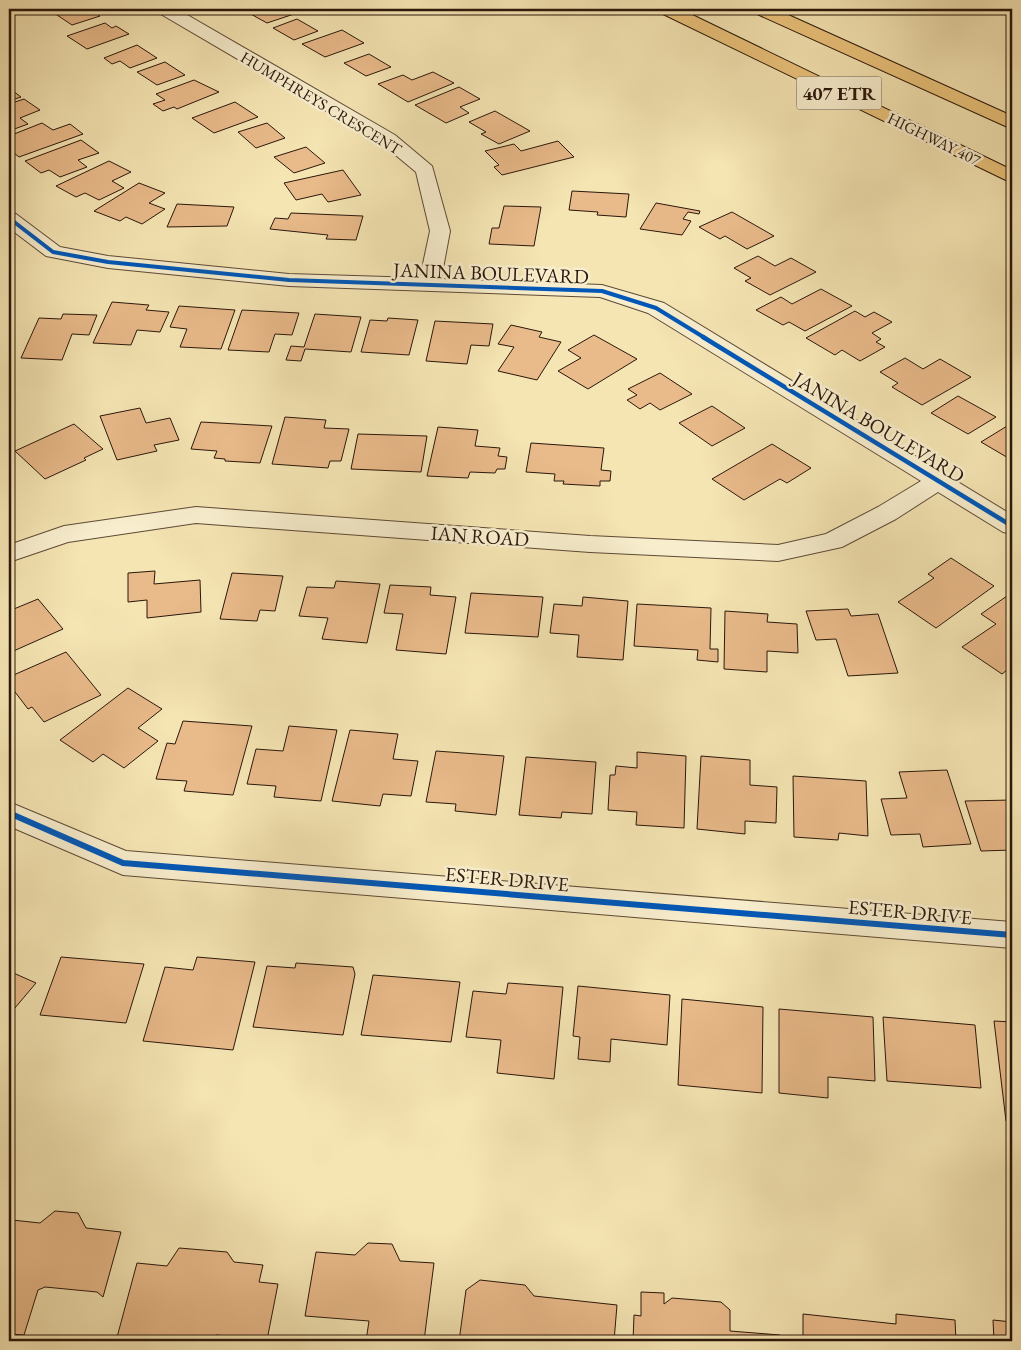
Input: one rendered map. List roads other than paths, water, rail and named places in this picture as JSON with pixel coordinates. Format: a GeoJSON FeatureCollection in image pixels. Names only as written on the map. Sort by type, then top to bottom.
{"type":"FeatureCollection","features":[{"type":"Feature","properties":{"kind":"highway","name":"HIGHWAY 407"},"geometry":{"type":"LineString","coordinates":[[667,9],[1012,177]]}},
{"type":"Feature","properties":{"kind":"highway","name":"407 ETR"},"geometry":{"type":"LineString","coordinates":[[762,9],[1012,123]]}},
{"type":"Feature","properties":{"kind":"street","name":"HUMPHREYS CRESCENT"},"geometry":{"type":"LineString","coordinates":[[165,9],[388,139],[425,170],[440,231],[429,286]]}},
{"type":"Feature","properties":{"kind":"street","name":"JANINA BOULEVARD"},"geometry":{"type":"LineString","coordinates":[[9,218],[52,252],[108,262],[288,280],[602,291],[656,308],[1012,526]]}},
{"type":"Feature","properties":{"kind":"street","name":"IAN ROAD"},"geometry":{"type":"LineString","coordinates":[[9,554],[64,534],[196,515],[581,543],[778,553],[834,541],[887,513],[938,481]]}},
{"type":"Feature","properties":{"kind":"street","name":"ESTER DRIVE"},"geometry":{"type":"LineString","coordinates":[[9,813],[124,863],[1012,936]]}}]}
